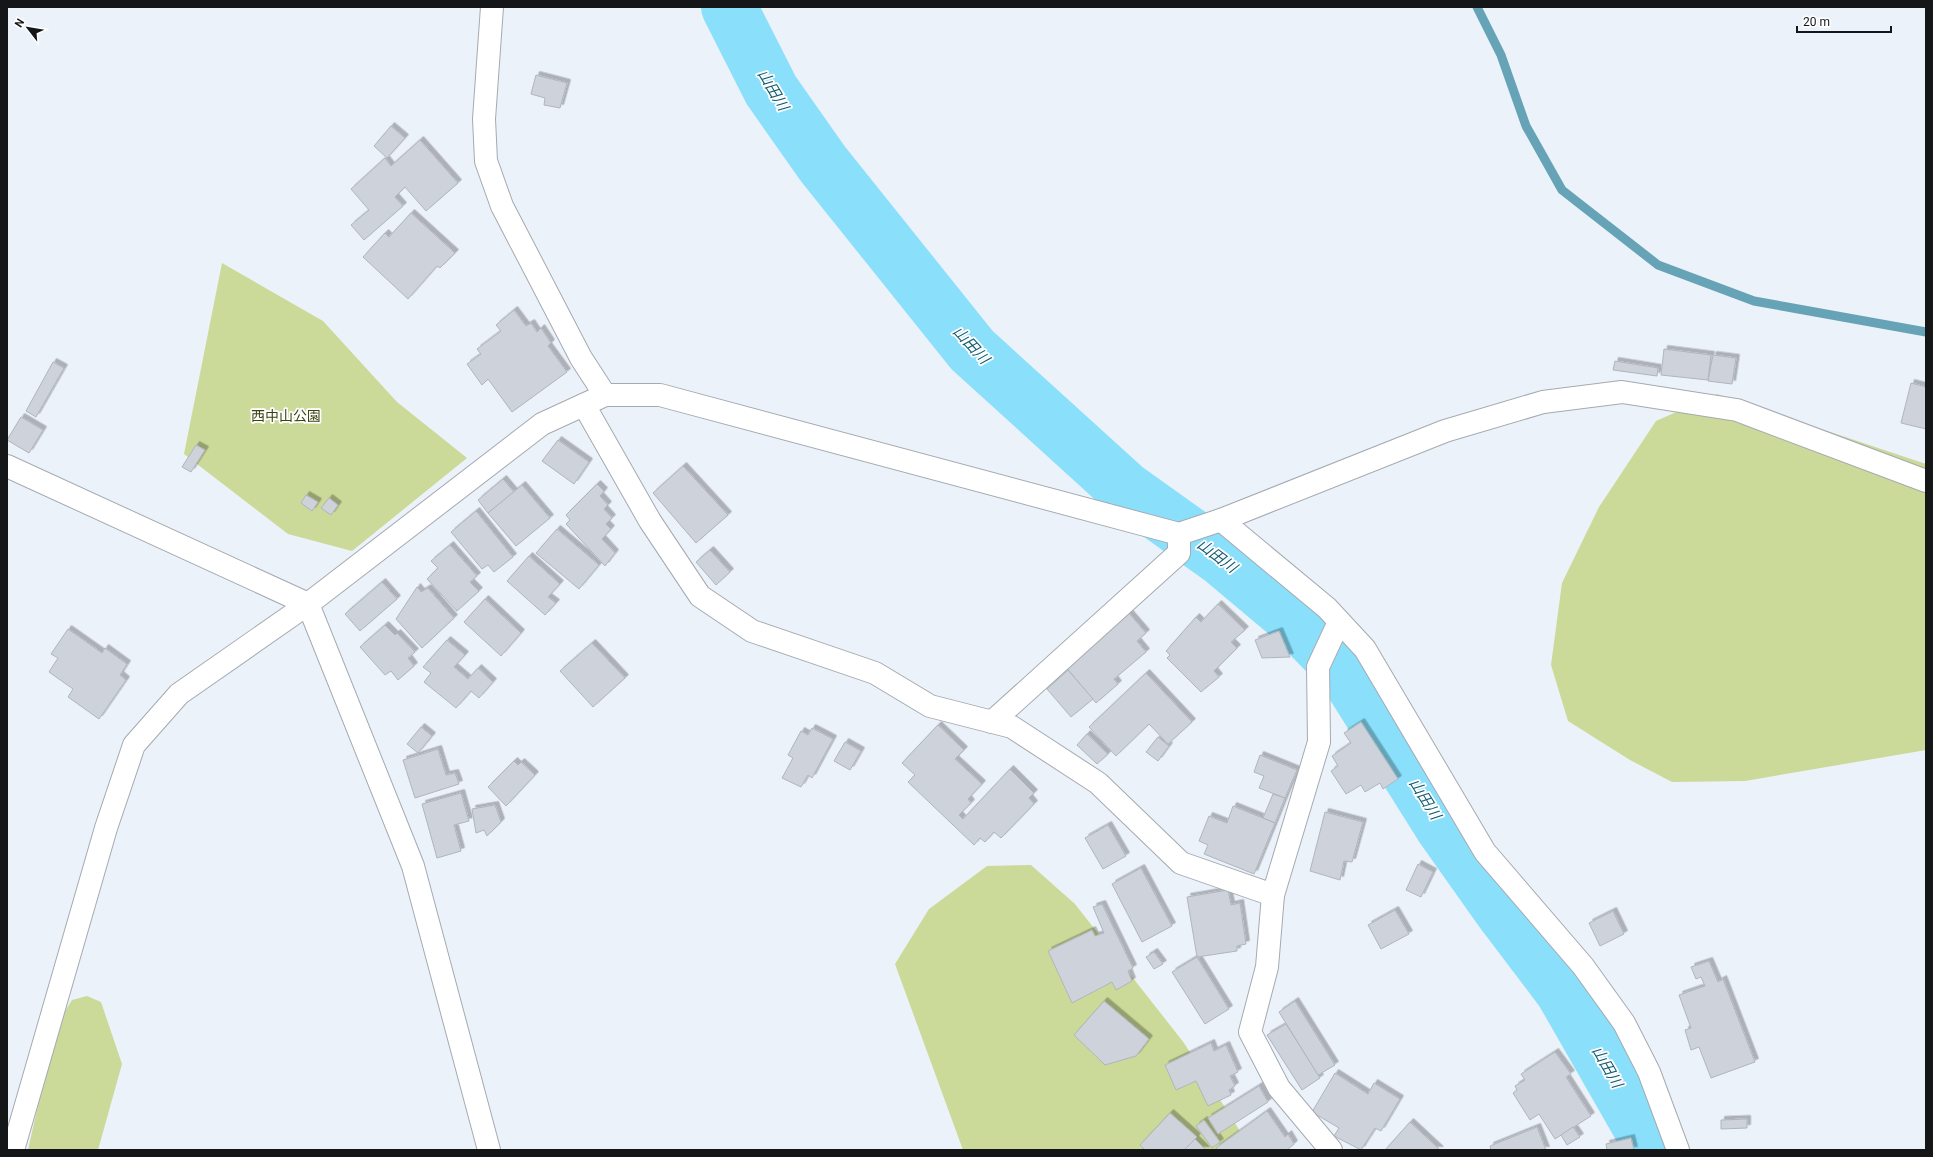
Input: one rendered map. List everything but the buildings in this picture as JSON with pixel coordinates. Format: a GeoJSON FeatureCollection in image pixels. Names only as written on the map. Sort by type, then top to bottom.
{"type":"FeatureCollection","features":[{"type":"Feature","properties":{"kind":"street"},"geometry":{"type":"LineString","coordinates":[[492,7],[484,119],[486,161],[502,206],[581,358],[605,395]]}},
{"type":"Feature","properties":{"kind":"street"},"geometry":{"type":"LineString","coordinates":[[13,1150],[106,828],[134,745],[179,694],[308,604],[542,424],[605,395],[660,395],[1179,534],[1221,520],[1445,431],[1543,402],[1622,392],[1737,410],[1926,481]]}},
{"type":"Feature","properties":{"kind":"street"},"geometry":{"type":"LineString","coordinates":[[584,405],[650,521],[700,596],[752,631],[875,672],[930,706],[1012,727],[1098,783],[1181,863],[1274,895]]}},
{"type":"Feature","properties":{"kind":"street"},"geometry":{"type":"LineString","coordinates":[[7,466],[308,604],[413,866],[489,1150]]}},
{"type":"Feature","properties":{"kind":"street"},"geometry":{"type":"LineString","coordinates":[[1221,520],[1327,608],[1365,649],[1485,852],[1583,966],[1624,1023],[1649,1072],[1678,1150]]}},
{"type":"Feature","properties":{"kind":"street"},"geometry":{"type":"LineString","coordinates":[[992,722],[1179,553],[1179,534]]}},
{"type":"Feature","properties":{"kind":"street"},"geometry":{"type":"LineString","coordinates":[[1331,1150],[1279,1088],[1250,1032],[1267,967],[1274,895],[1319,742],[1318,667],[1339,622]]}},
{"type":"Feature","properties":{"kind":"green space","name":"西中山公園"},"geometry":{"type":"Polygon","coordinates":[[[222,263],[323,321],[397,402],[467,458],[352,551],[288,534],[184,454],[222,263]]]}},
{"type":"Feature","properties":{"kind":"green space"},"geometry":{"type":"Polygon","coordinates":[[[1717,394],[1926,464],[1926,750],[1745,781],[1672,782],[1630,760],[1568,721],[1551,665],[1562,583],[1599,507],[1656,421],[1717,394]]]}},
{"type":"Feature","properties":{"kind":"green space"},"geometry":{"type":"Polygon","coordinates":[[[1031,865],[1075,904],[1184,1043],[1252,1150],[963,1150],[895,964],[929,909],[987,866],[1031,865]]]}},
{"type":"Feature","properties":{"kind":"green space"},"geometry":{"type":"Polygon","coordinates":[[[87,996],[101,1002],[122,1064],[98,1150],[28,1150],[60,1019],[72,1000],[87,996]]]}},
{"type":"Feature","properties":{"kind":"waterway","name":"山田川"},"geometry":{"type":"LineString","coordinates":[[729,7],[771,90],[823,164],[972,350],[1125,489],[1223,559],[1292,617],[1345,671],[1443,827],[1501,909],[1563,991],[1646,1136],[1650,1150]]}},
{"type":"Feature","properties":{"kind":"waterway"},"geometry":{"type":"LineString","coordinates":[[1477,7],[1501,55],[1526,126],[1562,190],[1658,265],[1754,301],[1926,332]]}}]}
